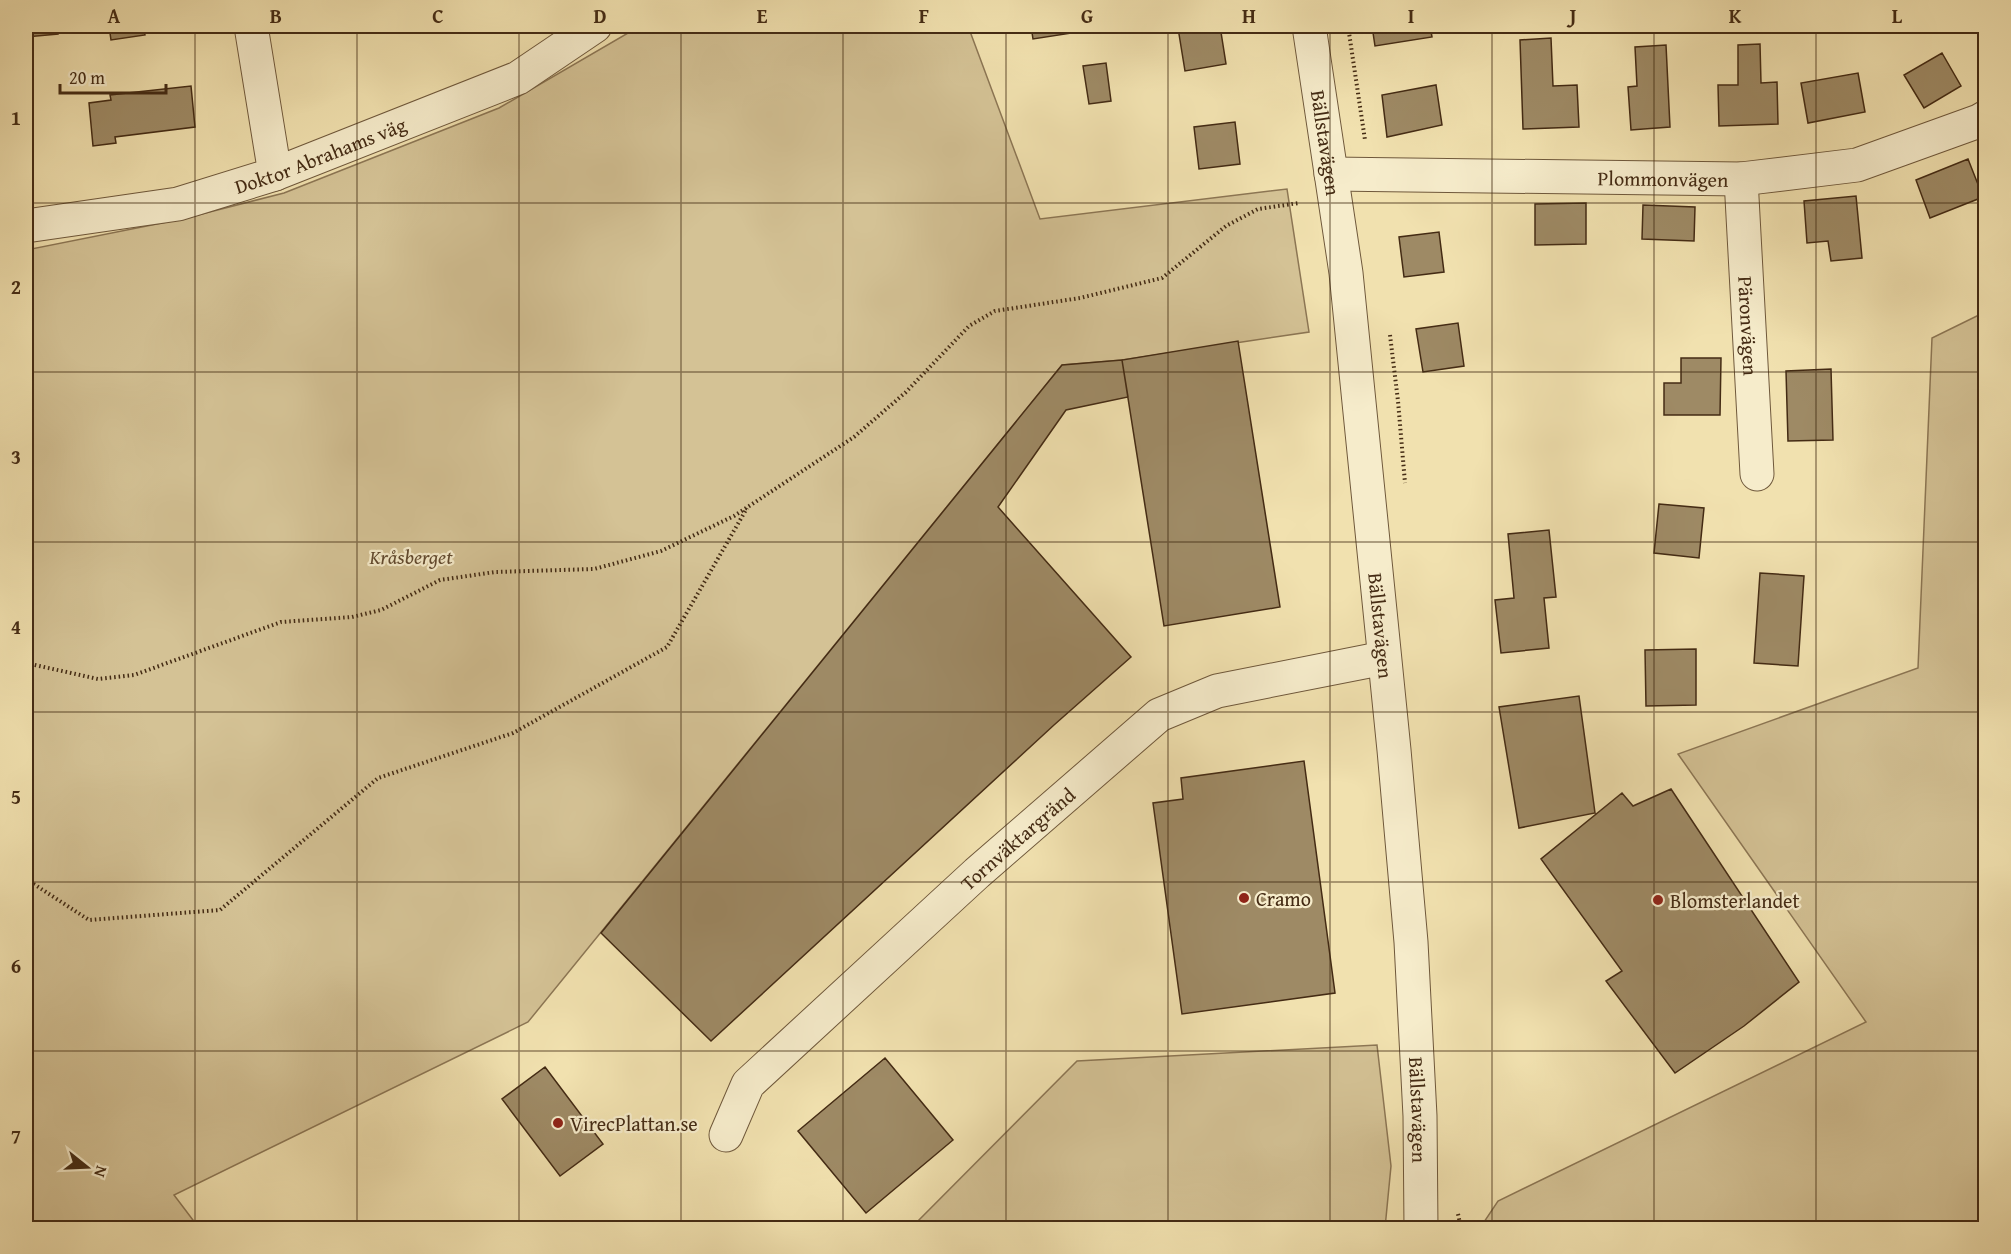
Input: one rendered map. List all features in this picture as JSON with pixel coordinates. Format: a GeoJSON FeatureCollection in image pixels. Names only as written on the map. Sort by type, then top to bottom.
{"type":"FeatureCollection","features":[{"type":"Feature","properties":{"kind":"street"},"geometry":{"type":"LineString","coordinates":[[251,26],[275,174]]}},
{"type":"Feature","properties":{"kind":"street","name":"Doktor Abrahams väg"},"geometry":{"type":"LineString","coordinates":[[26,226],[178,204],[275,174],[518,78],[595,26]]}},
{"type":"Feature","properties":{"kind":"street","name":"Bällstavägen"},"geometry":{"type":"LineString","coordinates":[[1309,26],[1346,273],[1411,942],[1420,1116],[1421,1228]]}},
{"type":"Feature","properties":{"kind":"street","name":"Plommonvägen"},"geometry":{"type":"LineString","coordinates":[[1331,174],[1741,179],[1857,165],[1986,117]]}},
{"type":"Feature","properties":{"kind":"street","name":"Päronvägen"},"geometry":{"type":"LineString","coordinates":[[1741,179],[1757,474]]}},
{"type":"Feature","properties":{"kind":"street","name":"Tornväktargränd"},"geometry":{"type":"LineString","coordinates":[[726,1136],[748,1084],[977,873],[1159,714],[1217,691],[1384,658]]}},
{"type":"Feature","properties":{"kind":"path"},"geometry":{"type":"LineString","coordinates":[[26,663],[98,679],[134,675],[281,622],[352,617],[381,610],[440,580],[495,572],[594,569],[661,551],[734,516],[854,437],[906,392],[969,326],[995,311],[1080,298],[1162,278],[1226,226],[1258,209],[1299,203],[1301,214]]}},
{"type":"Feature","properties":{"kind":"path"},"geometry":{"type":"LineString","coordinates":[[26,879],[89,921],[220,910],[378,778],[513,733],[668,647],[747,507]]}},
{"type":"Feature","properties":{"kind":"green space","name":"Kråsberget"},"geometry":{"type":"Polygon","coordinates":[[[640,26],[968,26],[1040,219],[1287,189],[1309,332],[1122,360],[1062,365],[528,1022],[174,1195],[199,1228],[26,1228],[26,250],[182,219],[284,193],[499,108],[640,26]]]}},
{"type":"Feature","properties":{"kind":"green space"},"geometry":{"type":"Polygon","coordinates":[[[1985,312],[1985,1228],[1480,1228],[1498,1201],[1866,1022],[1678,754],[1918,668],[1932,338],[1985,312]]]}},
{"type":"Feature","properties":{"kind":"green space"},"geometry":{"type":"Polygon","coordinates":[[[1377,1045],[1391,1166],[1385,1228],[911,1228],[1077,1061],[1377,1045]]]}},
{"type":"Feature","properties":{"kind":"building"},"geometry":{"type":"Polygon","coordinates":[[[26,26],[57,26],[58,34],[26,37],[26,26]]]}},
{"type":"Feature","properties":{"kind":"building"},"geometry":{"type":"Polygon","coordinates":[[[109,26],[143,26],[145,35],[111,40],[109,26]]]}},
{"type":"Feature","properties":{"kind":"building"},"geometry":{"type":"Polygon","coordinates":[[[1031,26],[1084,26],[1085,31],[1033,39],[1031,26]]]}},
{"type":"Feature","properties":{"kind":"building"},"geometry":{"type":"Polygon","coordinates":[[[1220,26],[1226,64],[1185,71],[1178,28],[1220,26]]]}},
{"type":"Feature","properties":{"kind":"building"},"geometry":{"type":"Polygon","coordinates":[[[1372,26],[1430,26],[1432,37],[1375,46],[1372,26]]]}},
{"type":"Feature","properties":{"kind":"building"},"geometry":{"type":"Polygon","coordinates":[[[1551,38],[1553,86],[1577,85],[1579,127],[1523,129],[1520,40],[1551,38]]]}},
{"type":"Feature","properties":{"kind":"building"},"geometry":{"type":"Polygon","coordinates":[[[1760,44],[1761,83],[1777,82],[1778,124],[1719,126],[1718,85],[1738,85],[1738,45],[1760,44]]]}},
{"type":"Feature","properties":{"kind":"building"},"geometry":{"type":"Polygon","coordinates":[[[1666,45],[1670,127],[1631,130],[1628,87],[1637,86],[1635,47],[1666,45]]]}},
{"type":"Feature","properties":{"kind":"building"},"geometry":{"type":"Polygon","coordinates":[[[1942,53],[1961,86],[1924,108],[1904,75],[1942,53]]]}},
{"type":"Feature","properties":{"kind":"building"},"geometry":{"type":"Polygon","coordinates":[[[1106,63],[1111,101],[1089,104],[1083,66],[1106,63]]]}},
{"type":"Feature","properties":{"kind":"building"},"geometry":{"type":"Polygon","coordinates":[[[1858,73],[1865,112],[1808,123],[1801,83],[1858,73]]]}},
{"type":"Feature","properties":{"kind":"building"},"geometry":{"type":"Polygon","coordinates":[[[1436,85],[1442,125],[1387,137],[1382,95],[1436,85]]]}},
{"type":"Feature","properties":{"kind":"building"},"geometry":{"type":"Polygon","coordinates":[[[191,86],[195,127],[115,137],[116,143],[93,146],[89,103],[111,100],[110,95],[191,86]]]}},
{"type":"Feature","properties":{"kind":"building"},"geometry":{"type":"Polygon","coordinates":[[[1235,122],[1240,164],[1199,169],[1194,127],[1235,122]]]}},
{"type":"Feature","properties":{"kind":"building"},"geometry":{"type":"Polygon","coordinates":[[[1968,159],[1983,197],[1930,218],[1916,180],[1968,159]]]}},
{"type":"Feature","properties":{"kind":"building"},"geometry":{"type":"Polygon","coordinates":[[[1856,196],[1862,258],[1831,261],[1828,241],[1807,243],[1804,201],[1856,196]]]}},
{"type":"Feature","properties":{"kind":"building"},"geometry":{"type":"Polygon","coordinates":[[[1586,203],[1586,244],[1535,245],[1535,204],[1586,203]]]}},
{"type":"Feature","properties":{"kind":"building"},"geometry":{"type":"Polygon","coordinates":[[[1643,205],[1695,207],[1694,241],[1642,239],[1643,205]]]}},
{"type":"Feature","properties":{"kind":"building"},"geometry":{"type":"Polygon","coordinates":[[[1439,232],[1444,272],[1404,277],[1399,237],[1439,232]]]}},
{"type":"Feature","properties":{"kind":"building"},"geometry":{"type":"Polygon","coordinates":[[[1458,323],[1464,366],[1423,372],[1416,329],[1458,323]]]}},
{"type":"Feature","properties":{"kind":"building"},"geometry":{"type":"Polygon","coordinates":[[[1238,341],[1280,607],[1164,626],[1122,360],[1238,341]]]}},
{"type":"Feature","properties":{"kind":"building"},"geometry":{"type":"Polygon","coordinates":[[[1681,358],[1721,358],[1720,415],[1664,415],[1664,383],[1681,383],[1681,358]]]}},
{"type":"Feature","properties":{"kind":"building"},"geometry":{"type":"Polygon","coordinates":[[[1122,360],[1128,397],[1066,410],[998,507],[1131,657],[711,1041],[601,933],[1062,365],[1122,360]]]}},
{"type":"Feature","properties":{"kind":"building"},"geometry":{"type":"Polygon","coordinates":[[[1831,369],[1833,440],[1788,441],[1786,371],[1831,369]]]}},
{"type":"Feature","properties":{"kind":"building"},"geometry":{"type":"Polygon","coordinates":[[[1659,504],[1704,508],[1699,558],[1654,553],[1659,504]]]}},
{"type":"Feature","properties":{"kind":"building"},"geometry":{"type":"Polygon","coordinates":[[[1549,530],[1556,597],[1544,598],[1549,648],[1501,653],[1495,600],[1514,598],[1508,534],[1549,530]]]}},
{"type":"Feature","properties":{"kind":"building"},"geometry":{"type":"Polygon","coordinates":[[[1760,573],[1804,576],[1798,666],[1754,663],[1760,573]]]}},
{"type":"Feature","properties":{"kind":"building"},"geometry":{"type":"Polygon","coordinates":[[[1696,649],[1696,705],[1646,706],[1645,650],[1696,649]]]}},
{"type":"Feature","properties":{"kind":"building"},"geometry":{"type":"Polygon","coordinates":[[[1579,696],[1595,813],[1519,828],[1499,707],[1579,696]]]}},
{"type":"Feature","properties":{"kind":"building","name":"Cramo"},"geometry":{"type":"Polygon","coordinates":[[[1304,761],[1335,993],[1182,1014],[1153,803],[1183,799],[1181,778],[1304,761]]]}},
{"type":"Feature","properties":{"kind":"building","name":"Blomsterlandet"},"geometry":{"type":"Polygon","coordinates":[[[1671,789],[1799,982],[1744,1026],[1675,1073],[1606,981],[1622,971],[1541,859],[1622,793],[1633,806],[1671,789]]]}},
{"type":"Feature","properties":{"kind":"building"},"geometry":{"type":"Polygon","coordinates":[[[885,1058],[953,1140],[866,1213],[798,1131],[885,1058]]]}},
{"type":"Feature","properties":{"kind":"building"},"geometry":{"type":"Polygon","coordinates":[[[545,1067],[603,1144],[560,1176],[502,1099],[545,1067]]]}},
{"type":"Feature","properties":{"kind":"place","name":"Cramo"},"geometry":{"type":"Point","coordinates":[1244,898]}},
{"type":"Feature","properties":{"kind":"place","name":"Blomsterlandet"},"geometry":{"type":"Point","coordinates":[1658,900]}},
{"type":"Feature","properties":{"kind":"place","name":"VirecPlattan.se"},"geometry":{"type":"Point","coordinates":[558,1123]}}]}
